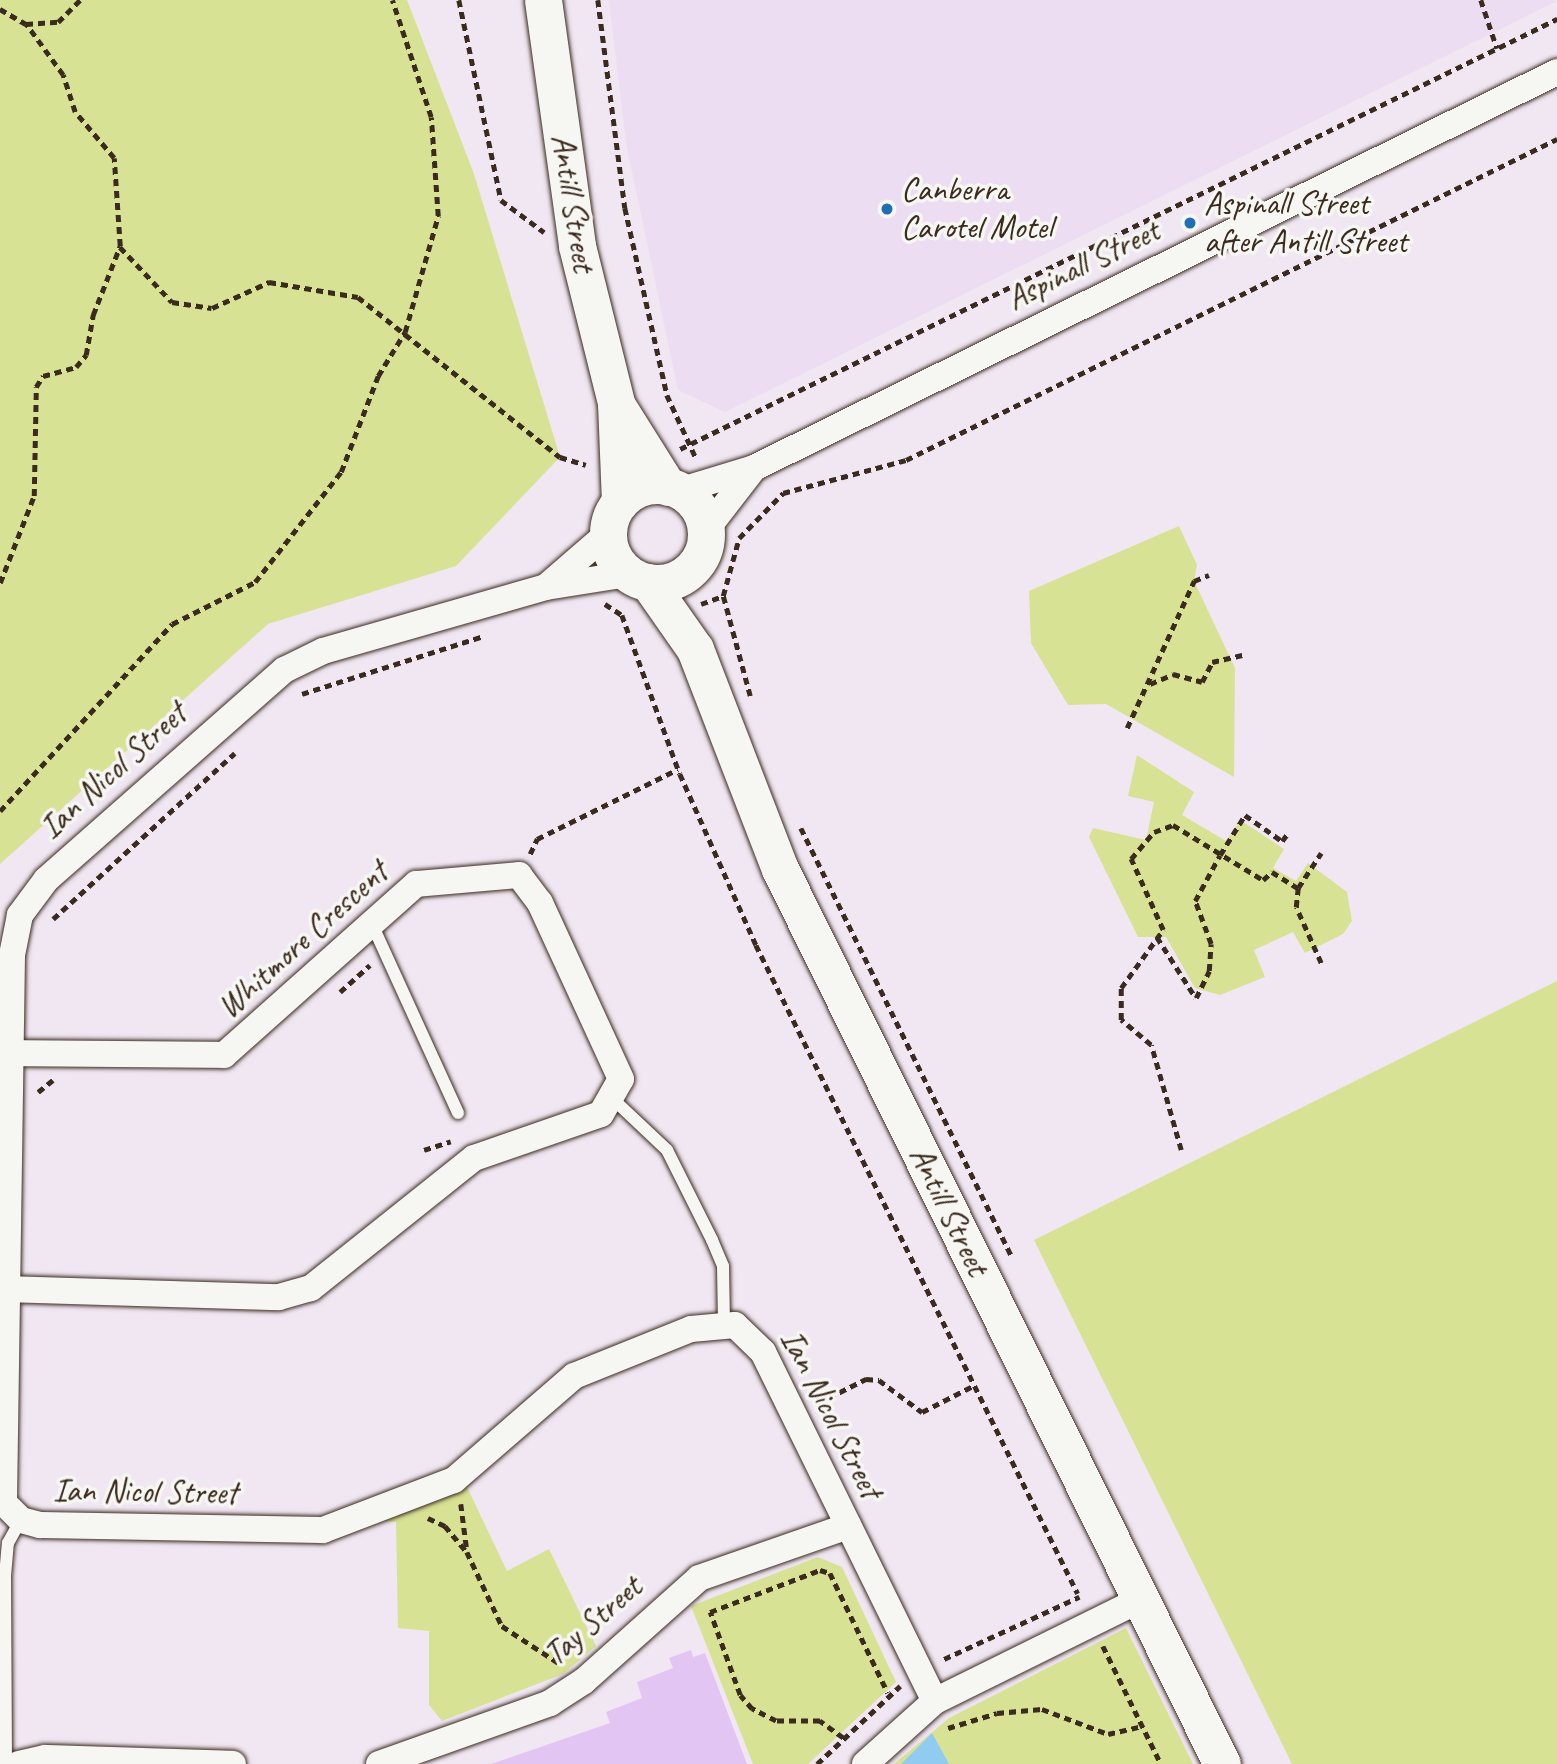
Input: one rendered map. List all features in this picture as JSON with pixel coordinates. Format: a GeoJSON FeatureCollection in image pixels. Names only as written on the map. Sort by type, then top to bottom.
{"type":"FeatureCollection","features":[{"type":"Feature","properties":{"kind":"main road","name":"Antill Street"},"geometry":{"type":"LineString","coordinates":[[543,0],[578,246],[616,403],[613,518]]}},
{"type":"Feature","properties":{"kind":"main road","name":"Antill Street"},"geometry":{"type":"LineString","coordinates":[[616,403],[673,489]]}},
{"type":"Feature","properties":{"kind":"main road"},"geometry":{"type":"LineString","coordinates":[[642,488],[673,489],[692,500],[701,547],[675,580],[638,578],[617,563],[613,518],[642,488]]}},
{"type":"Feature","properties":{"kind":"main road","name":"Antill Street"},"geometry":{"type":"LineString","coordinates":[[695,649],[701,547]]}},
{"type":"Feature","properties":{"kind":"main road","name":"Antill Street"},"geometry":{"type":"LineString","coordinates":[[638,578],[695,649],[780,869],[1222,1764]]}},
{"type":"Feature","properties":{"kind":"street","name":"Aspinall Street"},"geometry":{"type":"LineString","coordinates":[[673,489],[754,468],[1557,72]]}},
{"type":"Feature","properties":{"kind":"street","name":"Aspinall Street"},"geometry":{"type":"LineString","coordinates":[[701,547],[754,468]]}},
{"type":"Feature","properties":{"kind":"street","name":"Ian Nicol Street"},"geometry":{"type":"LineString","coordinates":[[546,587],[613,518]]}},
{"type":"Feature","properties":{"kind":"street","name":"Ian Nicol Street"},"geometry":{"type":"LineString","coordinates":[[638,578],[546,587],[323,651],[284,670],[235,707],[46,880],[20,915],[12,956],[1,1493],[21,1520],[323,1530],[454,1480],[574,1376],[691,1329],[724,1323],[755,1339],[935,1701]]}},
{"type":"Feature","properties":{"kind":"street","name":"Whitmore Crescent"},"geometry":{"type":"LineString","coordinates":[[10,1053],[224,1055],[416,884],[519,875]]}},
{"type":"Feature","properties":{"kind":"street"},"geometry":{"type":"LineString","coordinates":[[4,1289],[279,1297],[311,1289],[474,1158],[601,1114],[614,1100],[621,1080],[614,1055],[540,903],[519,875]]}},
{"type":"Feature","properties":{"kind":"street","name":"Tay Street"},"geometry":{"type":"LineString","coordinates":[[379,1764],[550,1703],[583,1681],[699,1578],[848,1526]]}},
{"type":"Feature","properties":{"kind":"street"},"geometry":{"type":"LineString","coordinates":[[865,1764],[935,1701],[1140,1599]]}},
{"type":"Feature","properties":{"kind":"street"},"geometry":{"type":"LineString","coordinates":[[19,1764],[45,1758],[233,1764]]}},
{"type":"Feature","properties":{"kind":"lane"},"geometry":{"type":"LineString","coordinates":[[371,922],[458,1113]]}},
{"type":"Feature","properties":{"kind":"lane"},"geometry":{"type":"LineString","coordinates":[[614,1100],[667,1150],[706,1229],[723,1266],[724,1323]]}},
{"type":"Feature","properties":{"kind":"lane"},"geometry":{"type":"LineString","coordinates":[[6,1764],[5,1576],[8,1543],[21,1520]]}},
{"type":"Feature","properties":{"kind":"path"},"geometry":{"type":"LineString","coordinates":[[26,24],[58,22],[80,0]]}},
{"type":"Feature","properties":{"kind":"path"},"geometry":{"type":"LineString","coordinates":[[0,811],[172,624],[255,582],[299,533],[341,472],[378,376],[405,332],[438,216],[438,158],[392,0]]}},
{"type":"Feature","properties":{"kind":"path"},"geometry":{"type":"LineString","coordinates":[[459,0],[501,200],[539,230],[578,246]]}},
{"type":"Feature","properties":{"kind":"path"},"geometry":{"type":"LineString","coordinates":[[598,0],[625,208],[667,395],[690,446],[1557,19]]}},
{"type":"Feature","properties":{"kind":"path"},"geometry":{"type":"LineString","coordinates":[[1481,0],[1497,48]]}},
{"type":"Feature","properties":{"kind":"path"},"geometry":{"type":"LineString","coordinates":[[0,9],[26,24],[63,75],[75,112],[114,158],[120,247],[93,315],[86,355],[76,367],[43,376],[36,387],[34,496],[0,583]]}},
{"type":"Feature","properties":{"kind":"path"},"geometry":{"type":"LineString","coordinates":[[754,709],[723,596],[739,538],[783,493],[906,460],[1557,139]]}},
{"type":"Feature","properties":{"kind":"path"},"geometry":{"type":"LineString","coordinates":[[120,247],[172,302],[212,308],[269,282],[358,297],[560,457],[594,468]]}},
{"type":"Feature","properties":{"kind":"path"},"geometry":{"type":"LineString","coordinates":[[1127,728],[1194,581],[1209,575]]}},
{"type":"Feature","properties":{"kind":"path"},"geometry":{"type":"LineString","coordinates":[[598,599],[622,615],[678,769],[756,944],[1078,1594]]}},
{"type":"Feature","properties":{"kind":"path"},"geometry":{"type":"LineString","coordinates":[[289,704],[299,695],[494,633]]}},
{"type":"Feature","properties":{"kind":"path"},"geometry":{"type":"LineString","coordinates":[[1149,684],[1173,674],[1202,682],[1212,662],[1242,655]]}},
{"type":"Feature","properties":{"kind":"path"},"geometry":{"type":"LineString","coordinates":[[43,928],[237,751]]}},
{"type":"Feature","properties":{"kind":"path"},"geometry":{"type":"LineString","coordinates":[[519,875],[537,839],[678,769]]}},
{"type":"Feature","properties":{"kind":"path"},"geometry":{"type":"LineString","coordinates":[[794,814],[1012,1256]]}},
{"type":"Feature","properties":{"kind":"path"},"geometry":{"type":"LineString","coordinates":[[1157,937],[1196,998],[1209,971],[1211,944],[1195,901],[1220,855],[1245,815],[1282,841],[1288,832]]}},
{"type":"Feature","properties":{"kind":"path"},"geometry":{"type":"LineString","coordinates":[[1181,1150],[1151,1045],[1121,1020],[1121,988],[1163,930],[1131,859],[1154,832],[1172,825],[1263,880],[1272,872],[1298,888]]}},
{"type":"Feature","properties":{"kind":"path"},"geometry":{"type":"LineString","coordinates":[[1321,853],[1298,888],[1297,920],[1321,962]]}},
{"type":"Feature","properties":{"kind":"path"},"geometry":{"type":"LineString","coordinates":[[332,998],[384,951]]}},
{"type":"Feature","properties":{"kind":"path"},"geometry":{"type":"LineString","coordinates":[[36,1094],[53,1080]]}},
{"type":"Feature","properties":{"kind":"path"},"geometry":{"type":"LineString","coordinates":[[424,1150],[461,1137]]}},
{"type":"Feature","properties":{"kind":"path"},"geometry":{"type":"LineString","coordinates":[[793,1415],[866,1379],[879,1381],[922,1412],[973,1386]]}},
{"type":"Feature","properties":{"kind":"path"},"geometry":{"type":"LineString","coordinates":[[454,1480],[467,1552],[502,1626],[583,1681]]}},
{"type":"Feature","properties":{"kind":"path"},"geometry":{"type":"LineString","coordinates":[[412,1519],[439,1522],[467,1552]]}},
{"type":"Feature","properties":{"kind":"path"},"geometry":{"type":"LineString","coordinates":[[844,1738],[820,1721],[776,1721],[752,1709],[740,1695],[709,1612],[820,1570],[830,1573],[888,1693]]}},
{"type":"Feature","properties":{"kind":"path"},"geometry":{"type":"LineString","coordinates":[[1092,1624],[1161,1764]]}},
{"type":"Feature","properties":{"kind":"path"},"geometry":{"type":"LineString","coordinates":[[943,1732],[997,1713],[1042,1709],[1108,1734],[1142,1726]]}},
{"type":"Feature","properties":{"kind":"shaded area","name":"Canberra Carotel Motel"},"geometry":{"type":"Polygon","coordinates":[[[609,0],[1557,1],[725,412],[678,390],[626,143],[609,0]]]}},
{"type":"Feature","properties":{"kind":"green space"},"geometry":{"type":"Polygon","coordinates":[[[0,0],[407,0],[474,174],[560,457],[456,566],[268,624],[0,864],[0,0]]]}},
{"type":"Feature","properties":{"kind":"green space"},"geometry":{"type":"Polygon","coordinates":[[[1179,526],[1197,565],[1194,581],[1235,668],[1234,777],[1106,704],[1068,705],[1031,643],[1029,591],[1179,526]]]}},
{"type":"Feature","properties":{"kind":"green space"},"geometry":{"type":"Polygon","coordinates":[[[1137,755],[1194,792],[1182,815],[1226,841],[1240,820],[1284,849],[1273,868],[1296,881],[1308,863],[1347,892],[1352,921],[1343,934],[1305,953],[1293,932],[1254,950],[1265,977],[1220,995],[1195,988],[1166,937],[1138,937],[1089,837],[1093,828],[1146,840],[1154,802],[1128,796],[1137,755]]]}},
{"type":"Feature","properties":{"kind":"green space"},"geometry":{"type":"Polygon","coordinates":[[[1557,981],[1557,1764],[1292,1764],[1034,1240],[1557,981]]]}},
{"type":"Feature","properties":{"kind":"green space"},"geometry":{"type":"Polygon","coordinates":[[[466,1485],[507,1571],[549,1549],[596,1646],[563,1674],[442,1721],[429,1705],[429,1631],[398,1628],[396,1522],[378,1521],[466,1485]]]}},
{"type":"Feature","properties":{"kind":"green space"},"geometry":{"type":"Polygon","coordinates":[[[818,1557],[842,1567],[896,1682],[808,1764],[753,1764],[691,1606],[818,1557]]]}},
{"type":"Feature","properties":{"kind":"green space"},"geometry":{"type":"Polygon","coordinates":[[[1126,1628],[1193,1764],[894,1764],[949,1718],[1126,1628]]]}},
{"type":"Feature","properties":{"kind":"water"},"geometry":{"type":"Polygon","coordinates":[[[932,1733],[949,1764],[901,1764],[932,1733]]]}},
{"type":"Feature","properties":{"kind":"building"},"geometry":{"type":"Polygon","coordinates":[[[691,1650],[693,1657],[705,1653],[747,1764],[491,1764],[610,1723],[606,1712],[642,1698],[637,1682],[673,1668],[669,1658],[691,1650]]]}},
{"type":"Feature","properties":{"kind":"place","name":"Canberra Carotel Motel"},"geometry":{"type":"Point","coordinates":[887,209]}},
{"type":"Feature","properties":{"kind":"place","name":"Aspinall Street after Antill Street"},"geometry":{"type":"Point","coordinates":[1190,223]}}]}
